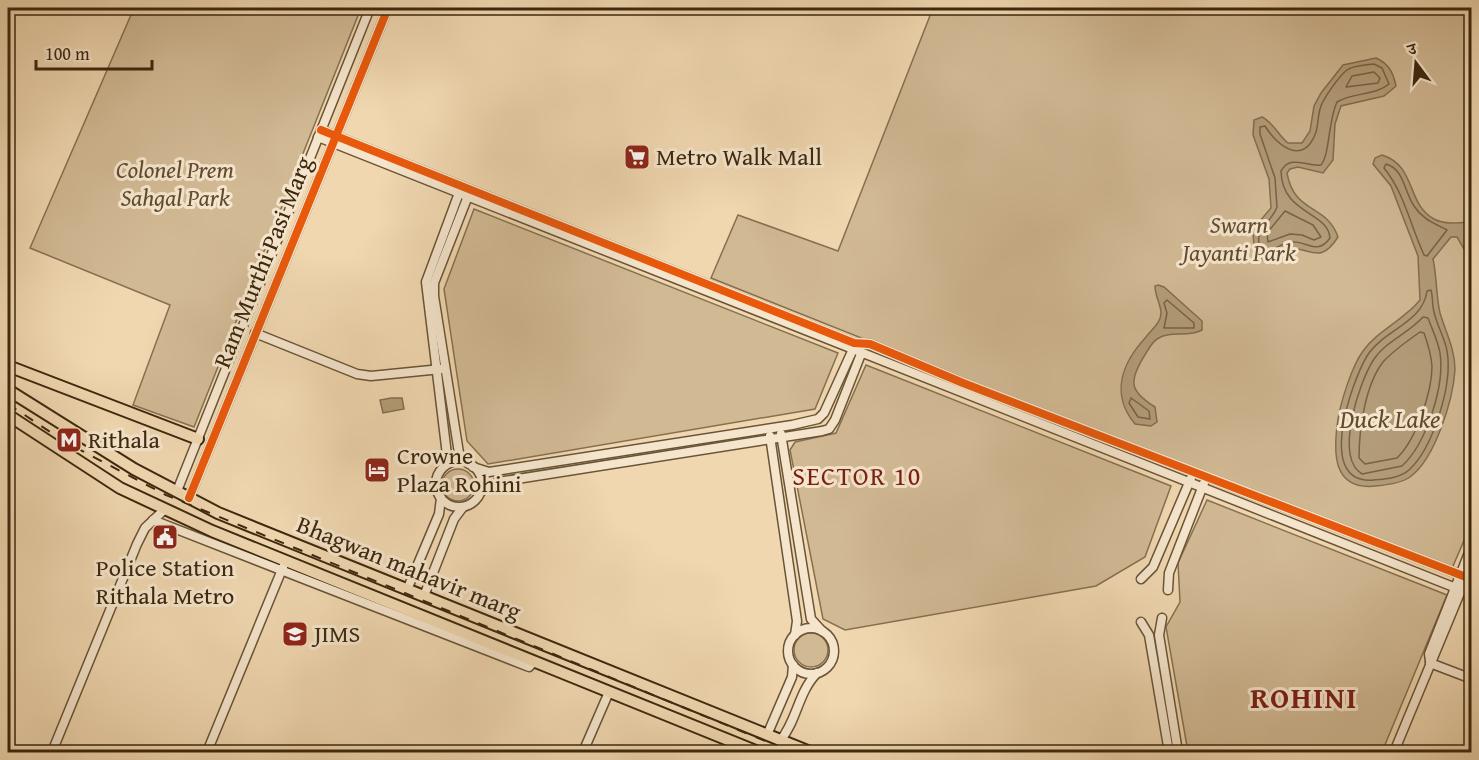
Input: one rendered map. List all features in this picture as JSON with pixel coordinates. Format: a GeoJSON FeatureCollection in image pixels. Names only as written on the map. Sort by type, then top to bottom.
{"type":"FeatureCollection","features":[{"type":"Feature","properties":{"kind":"main road"},"geometry":{"type":"LineString","coordinates":[[8,366],[198,440]]}},
{"type":"Feature","properties":{"kind":"main road","name":"Bhagwan mahavir marg"},"geometry":{"type":"LineString","coordinates":[[8,390],[134,469],[218,513],[810,753]]}},
{"type":"Feature","properties":{"kind":"main road","name":"Bhagwan mahavir marg"},"geometry":{"type":"LineString","coordinates":[[8,415],[120,488],[284,566],[511,652],[758,753]]}},
{"type":"Feature","properties":{"kind":"main road"},"geometry":{"type":"LineString","coordinates":[[511,652],[517,634]]}},
{"type":"Feature","properties":{"kind":"street","name":"Ram Murthi Pasi Marg"},"geometry":{"type":"LineString","coordinates":[[177,491],[370,8]]}},
{"type":"Feature","properties":{"kind":"street","name":"Ram Murthi Pasi Marg"},"geometry":{"type":"LineString","coordinates":[[189,498],[388,8]]}},
{"type":"Feature","properties":{"kind":"street"},"geometry":{"type":"LineString","coordinates":[[320,133],[464,194],[861,354],[1458,589]]}},
{"type":"Feature","properties":{"kind":"street"},"geometry":{"type":"LineString","coordinates":[[334,140],[854,343],[862,343],[1463,576]]}},
{"type":"Feature","properties":{"kind":"street"},"geometry":{"type":"LineString","coordinates":[[407,590],[439,514],[441,498],[436,480],[447,455],[434,283],[464,194]]}},
{"type":"Feature","properties":{"kind":"street"},"geometry":{"type":"LineString","coordinates":[[255,333],[357,374],[371,376],[440,369]]}},
{"type":"Feature","properties":{"kind":"street"},"geometry":{"type":"LineString","coordinates":[[444,466],[454,462],[489,472],[780,427],[818,419],[824,413],[852,349],[862,343]]}},
{"type":"Feature","properties":{"kind":"street"},"geometry":{"type":"LineString","coordinates":[[424,596],[454,519],[463,507],[473,502],[480,492],[498,482],[782,439],[829,429],[835,420],[861,354]]}},
{"type":"Feature","properties":{"kind":"street"},"geometry":{"type":"LineString","coordinates":[[440,369],[459,453],[481,478],[480,492]]}},
{"type":"Feature","properties":{"kind":"street"},"geometry":{"type":"LineString","coordinates":[[780,427],[811,620],[831,640],[834,653],[828,666],[808,682],[780,741]]}},
{"type":"Feature","properties":{"kind":"street"},"geometry":{"type":"LineString","coordinates":[[767,735],[792,677],[793,665],[788,649],[795,634],[797,621],[769,428]]}},
{"type":"Feature","properties":{"kind":"street"},"geometry":{"type":"LineString","coordinates":[[1141,579],[1153,567],[1194,472]]}},
{"type":"Feature","properties":{"kind":"street"},"geometry":{"type":"LineString","coordinates":[[1168,590],[1169,573],[1206,477]]}},
{"type":"Feature","properties":{"kind":"street"},"geometry":{"type":"LineString","coordinates":[[441,498],[452,506],[463,507]]}},
{"type":"Feature","properties":{"kind":"street"},"geometry":{"type":"LineString","coordinates":[[52,753],[137,544],[145,528],[165,509]]}},
{"type":"Feature","properties":{"kind":"street"},"geometry":{"type":"LineString","coordinates":[[153,519],[284,566],[529,667],[534,662]]}},
{"type":"Feature","properties":{"kind":"street"},"geometry":{"type":"LineString","coordinates":[[1394,753],[1430,662],[1436,656],[1472,545]]}},
{"type":"Feature","properties":{"kind":"street"},"geometry":{"type":"LineString","coordinates":[[1463,576],[1472,564]]}},
{"type":"Feature","properties":{"kind":"street"},"geometry":{"type":"LineString","coordinates":[[207,753],[284,566]]}},
{"type":"Feature","properties":{"kind":"street"},"geometry":{"type":"LineString","coordinates":[[1162,618],[1159,635],[1178,753]]}},
{"type":"Feature","properties":{"kind":"street"},"geometry":{"type":"LineString","coordinates":[[1141,622],[1149,635],[1169,753]]}},
{"type":"Feature","properties":{"kind":"street"},"geometry":{"type":"LineString","coordinates":[[795,634],[809,628],[822,631]]}},
{"type":"Feature","properties":{"kind":"street"},"geometry":{"type":"LineString","coordinates":[[1430,662],[1472,679]]}},
{"type":"Feature","properties":{"kind":"street"},"geometry":{"type":"LineString","coordinates":[[793,665],[804,673],[817,673]]}},
{"type":"Feature","properties":{"kind":"street"},"geometry":{"type":"LineString","coordinates":[[583,753],[609,692]]}},
{"type":"Feature","properties":{"kind":"green space","name":"Colonel Prem Sahgal Park"},"geometry":{"type":"Polygon","coordinates":[[[134,8],[361,8],[194,427],[133,405],[170,305],[30,248],[134,8]]]}},
{"type":"Feature","properties":{"kind":"green space","name":"Swarn Jayanti Park"},"geometry":{"type":"Polygon","coordinates":[[[933,8],[1471,8],[1472,522],[1450,573],[711,278],[738,215],[838,251],[933,8]]]}},
{"type":"Feature","properties":{"kind":"green space"},"geometry":{"type":"Polygon","coordinates":[[[474,209],[838,353],[815,409],[488,464],[467,441],[444,289],[474,209]]]}},
{"type":"Feature","properties":{"kind":"green space"},"geometry":{"type":"Polygon","coordinates":[[[866,365],[1171,486],[1145,557],[1096,586],[845,630],[823,619],[790,450],[795,442],[836,433],[866,365]]]}},
{"type":"Feature","properties":{"kind":"green space"},"geometry":{"type":"Polygon","coordinates":[[[458,469],[469,474],[474,485],[469,496],[458,501],[447,496],[442,485],[447,474],[458,469]]]}},
{"type":"Feature","properties":{"kind":"green space"},"geometry":{"type":"Polygon","coordinates":[[[1207,500],[1447,595],[1382,752],[1188,752],[1166,627],[1180,602],[1178,563],[1207,500]]]}},
{"type":"Feature","properties":{"kind":"green space"},"geometry":{"type":"Polygon","coordinates":[[[811,633],[823,638],[828,650],[823,662],[811,667],[799,662],[794,650],[799,638],[811,633]]]}},
{"type":"Feature","properties":{"kind":"water"},"geometry":{"type":"Polygon","coordinates":[[[1376,58],[1390,69],[1396,86],[1384,96],[1341,106],[1335,124],[1333,160],[1323,173],[1298,167],[1290,169],[1287,173],[1296,196],[1326,219],[1333,226],[1338,237],[1321,253],[1290,248],[1264,261],[1254,250],[1253,229],[1271,208],[1269,179],[1253,135],[1254,120],[1262,117],[1288,143],[1302,143],[1310,131],[1314,106],[1343,65],[1376,58]]]}},
{"type":"Feature","properties":{"kind":"water","name":"Duck Lake"},"geometry":{"type":"Polygon","coordinates":[[[1382,155],[1393,160],[1401,168],[1419,204],[1434,219],[1452,223],[1471,222],[1471,261],[1457,237],[1451,237],[1433,259],[1440,313],[1455,362],[1451,397],[1435,443],[1419,468],[1407,479],[1384,485],[1362,486],[1343,476],[1336,456],[1338,419],[1344,394],[1363,351],[1420,300],[1418,256],[1391,186],[1373,164],[1375,158],[1382,155]]]}},
{"type":"Feature","properties":{"kind":"water"},"geometry":{"type":"Polygon","coordinates":[[[1155,286],[1164,287],[1202,321],[1202,330],[1191,334],[1162,336],[1151,345],[1138,367],[1134,386],[1141,397],[1155,407],[1157,422],[1151,426],[1135,424],[1127,413],[1121,390],[1125,368],[1131,357],[1161,317],[1155,290],[1155,286]]]}},
{"type":"Feature","properties":{"kind":"water"},"geometry":{"type":"Polygon","coordinates":[[[402,398],[404,409],[383,413],[380,400],[402,398]]]}},
{"type":"Feature","properties":{"kind":"railway"},"geometry":{"type":"LineString","coordinates":[[8,404],[67,443],[166,495],[792,752]]}},
{"type":"Feature","properties":{"kind":"cycle path"},"geometry":{"type":"LineString","coordinates":[[189,498],[388,8]]}},
{"type":"Feature","properties":{"kind":"cycle path"},"geometry":{"type":"LineString","coordinates":[[321,130],[854,343],[870,344],[963,383],[1466,577]]}},
{"type":"Feature","properties":{"kind":"place","name":"Metro Walk Mall"},"geometry":{"type":"Point","coordinates":[637,157]}},
{"type":"Feature","properties":{"kind":"place","name":"Rithala"},"geometry":{"type":"Point","coordinates":[69,440]}},
{"type":"Feature","properties":{"kind":"place","name":"Crowne Plaza Rohini"},"geometry":{"type":"Point","coordinates":[377,470]}},
{"type":"Feature","properties":{"kind":"place","name":"Police Station Rithala Metro"},"geometry":{"type":"Point","coordinates":[165,537]}},
{"type":"Feature","properties":{"kind":"place","name":"JIMS"},"geometry":{"type":"Point","coordinates":[295,634]}},
{"type":"Feature","properties":{"kind":"district","name":"SECTOR 10"},"geometry":{"type":"Point","coordinates":[857,476]}},
{"type":"Feature","properties":{"kind":"district","name":"ROHINI"},"geometry":{"type":"Point","coordinates":[1304,698]}}]}
